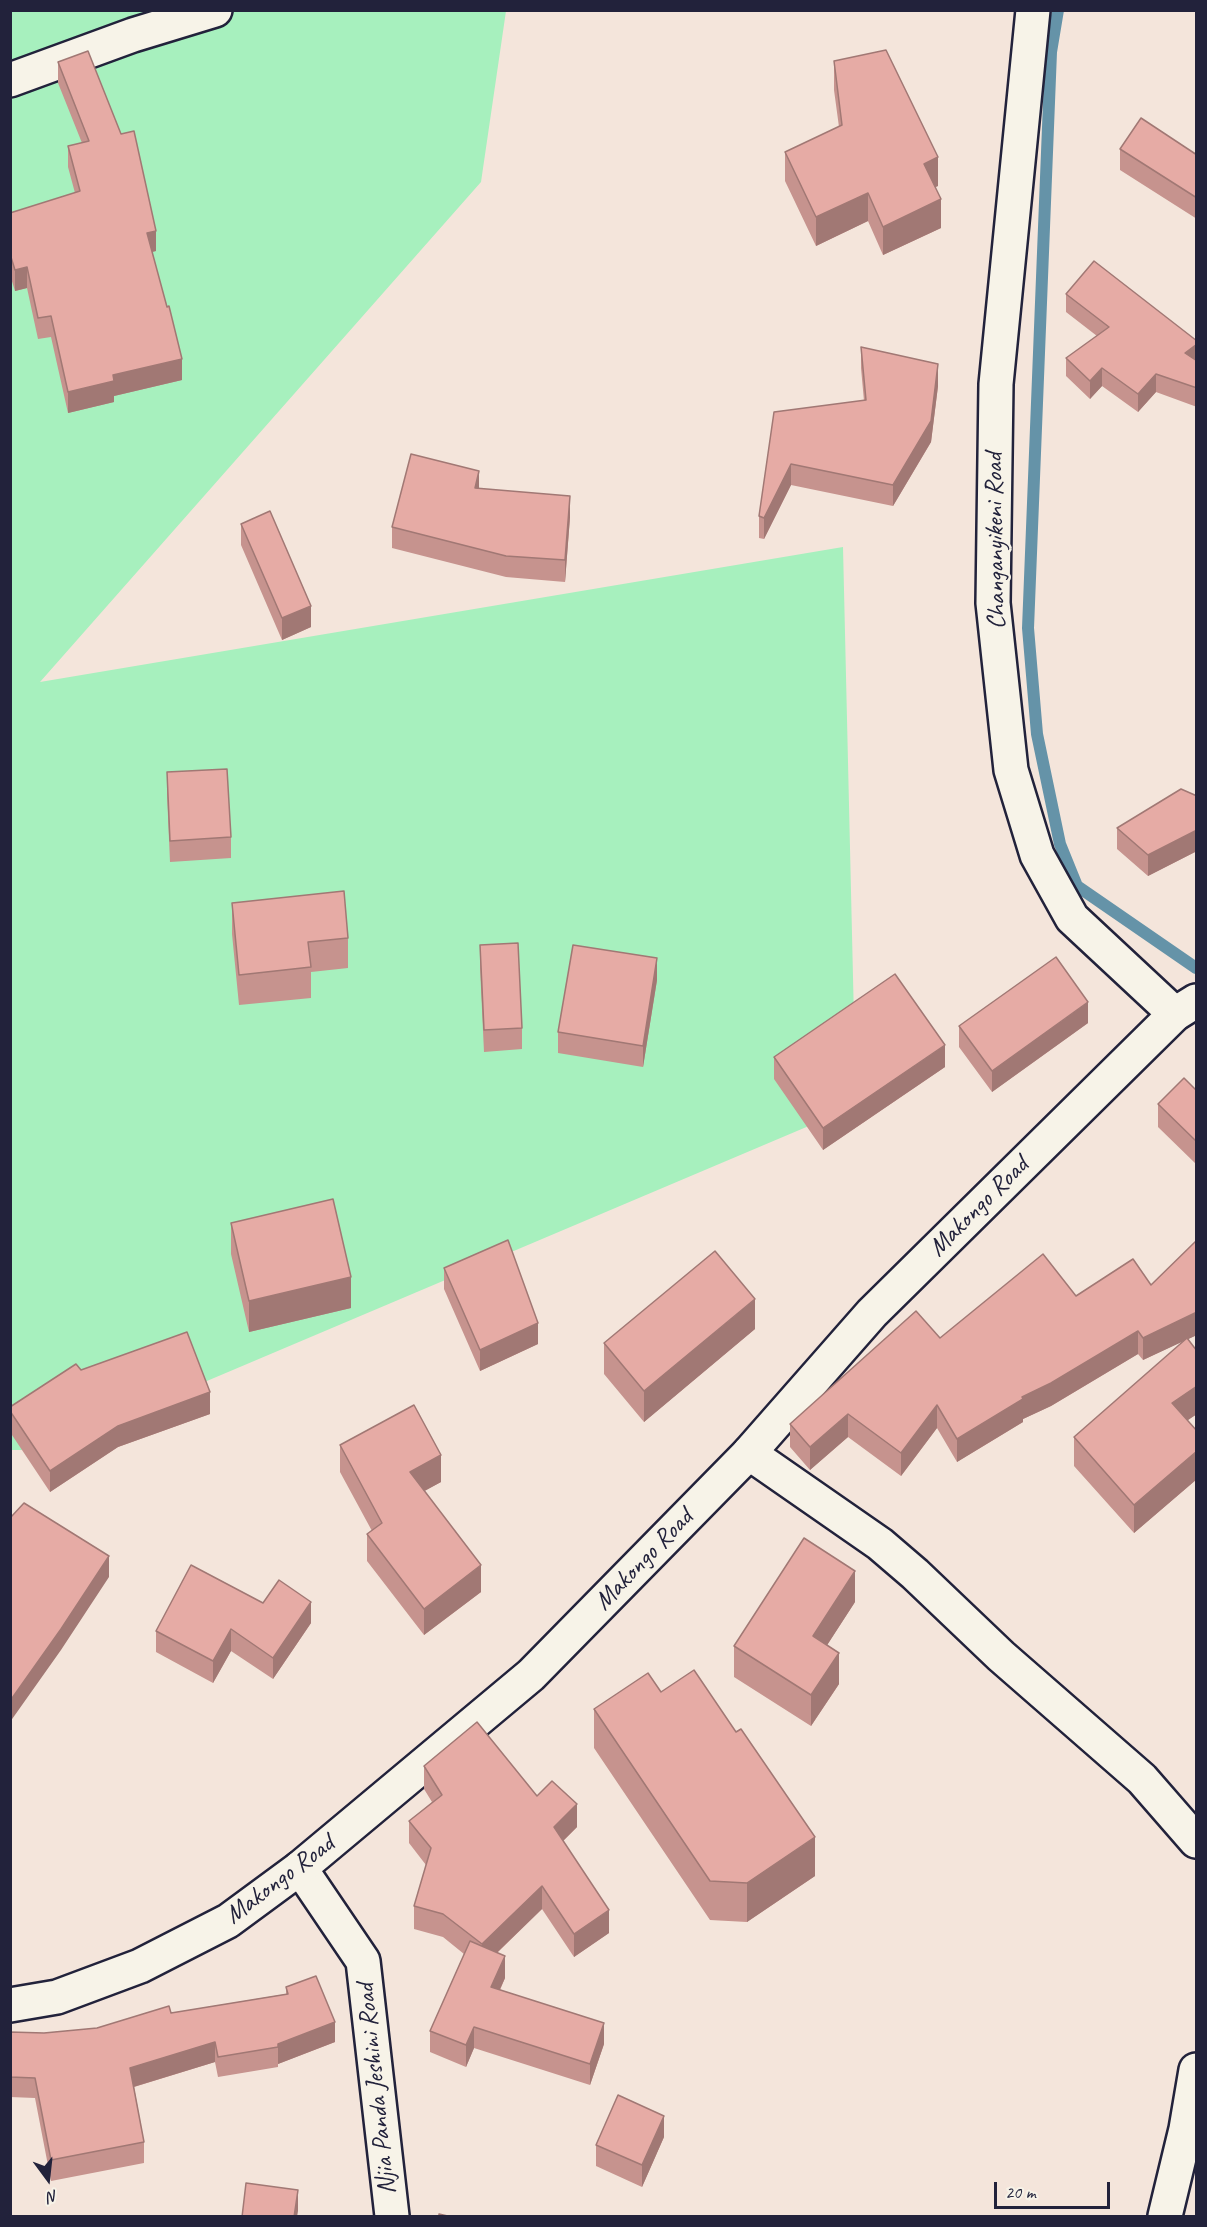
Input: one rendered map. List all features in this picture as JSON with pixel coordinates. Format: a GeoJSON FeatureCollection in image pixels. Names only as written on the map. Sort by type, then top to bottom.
{"type":"FeatureCollection","features":[{"type":"Feature","properties":{"kind":"street"},"geometry":{"type":"LineString","coordinates":[[10,80],[133,35],[215,10]]}},
{"type":"Feature","properties":{"kind":"street","name":"Changanyikeni Road"},"geometry":{"type":"LineString","coordinates":[[1033,10],[996,384],[993,603],[1011,770],[1037,855],[1072,918],[1186,1008]]}},
{"type":"Feature","properties":{"kind":"street","name":"Makongo Road"},"geometry":{"type":"LineString","coordinates":[[10,2005],[57,1996],[141,1966],[228,1921],[300,1868],[531,1675],[749,1453],[872,1313],[1186,1008]]}},
{"type":"Feature","properties":{"kind":"street"},"geometry":{"type":"LineString","coordinates":[[749,1453],[880,1544],[915,1574],[1001,1656],[1142,1779],[1197,1841]]}},
{"type":"Feature","properties":{"kind":"street","name":"Njia Panda Jeshini Road"},"geometry":{"type":"LineString","coordinates":[[300,1868],[363,1961],[392,2217]]}},
{"type":"Feature","properties":{"kind":"street"},"geometry":{"type":"LineString","coordinates":[[1165,2217],[1186,2129],[1197,2070]]}},
{"type":"Feature","properties":{"kind":"green space"},"geometry":{"type":"Polygon","coordinates":[[[11,11],[506,11],[481,182],[40,682],[843,547],[856,1106],[44,1450],[11,1450],[11,11]]]}},
{"type":"Feature","properties":{"kind":"building"},"geometry":{"type":"Polygon","coordinates":[[[886,50],[938,157],[924,164],[941,199],[883,227],[868,193],[816,217],[785,152],[842,125],[834,61],[886,50]]]}},
{"type":"Feature","properties":{"kind":"building"},"geometry":{"type":"Polygon","coordinates":[[[88,51],[121,134],[134,131],[156,231],[147,233],[182,359],[113,375],[114,381],[68,392],[51,316],[38,318],[27,267],[15,270],[10,254],[10,213],[80,191],[68,146],[89,141],[58,62],[88,51]]]}},
{"type":"Feature","properties":{"kind":"building"},"geometry":{"type":"Polygon","coordinates":[[[1141,118],[1197,155],[1197,198],[1120,149],[1141,118]]]}},
{"type":"Feature","properties":{"kind":"building"},"geometry":{"type":"Polygon","coordinates":[[[1094,261],[1197,341],[1197,344],[1185,353],[1197,361],[1197,388],[1156,374],[1138,394],[1102,368],[1090,381],[1066,358],[1109,327],[1066,294],[1094,261]]]}},
{"type":"Feature","properties":{"kind":"building"},"geometry":{"type":"Polygon","coordinates":[[[861,347],[938,364],[931,421],[893,485],[791,464],[764,518],[759,516],[774,412],[866,400],[861,347]]]}},
{"type":"Feature","properties":{"kind":"building"},"geometry":{"type":"Polygon","coordinates":[[[411,454],[479,471],[475,488],[570,496],[565,560],[506,556],[392,527],[411,454]]]}},
{"type":"Feature","properties":{"kind":"building"},"geometry":{"type":"Polygon","coordinates":[[[270,511],[311,606],[282,618],[241,524],[270,511]]]}},
{"type":"Feature","properties":{"kind":"building"},"geometry":{"type":"Polygon","coordinates":[[[227,769],[231,837],[170,841],[167,772],[227,769]]]}},
{"type":"Feature","properties":{"kind":"building"},"geometry":{"type":"Polygon","coordinates":[[[1181,789],[1197,796],[1197,830],[1148,855],[1117,828],[1181,789]]]}},
{"type":"Feature","properties":{"kind":"building"},"geometry":{"type":"Polygon","coordinates":[[[344,891],[348,938],[308,942],[311,967],[239,975],[232,903],[344,891]]]}},
{"type":"Feature","properties":{"kind":"building"},"geometry":{"type":"Polygon","coordinates":[[[518,943],[522,1028],[484,1030],[480,945],[518,943]]]}},
{"type":"Feature","properties":{"kind":"building"},"geometry":{"type":"Polygon","coordinates":[[[573,945],[657,958],[643,1046],[558,1032],[573,945]]]}},
{"type":"Feature","properties":{"kind":"building"},"geometry":{"type":"Polygon","coordinates":[[[1056,957],[1088,1002],[992,1071],[959,1026],[1056,957]]]}},
{"type":"Feature","properties":{"kind":"building"},"geometry":{"type":"Polygon","coordinates":[[[895,974],[945,1045],[823,1128],[774,1057],[895,974]]]}},
{"type":"Feature","properties":{"kind":"building"},"geometry":{"type":"Polygon","coordinates":[[[1184,1078],[1197,1091],[1197,1142],[1158,1104],[1184,1078]]]}},
{"type":"Feature","properties":{"kind":"building"},"geometry":{"type":"Polygon","coordinates":[[[333,1199],[351,1277],[249,1301],[231,1223],[333,1199]]]}},
{"type":"Feature","properties":{"kind":"building"},"geometry":{"type":"Polygon","coordinates":[[[508,1240],[538,1323],[480,1350],[444,1268],[508,1240]]]}},
{"type":"Feature","properties":{"kind":"building"},"geometry":{"type":"Polygon","coordinates":[[[1197,1240],[1197,1312],[1143,1338],[1138,1331],[1051,1383],[1022,1397],[1023,1399],[957,1439],[937,1405],[901,1453],[848,1414],[810,1447],[790,1424],[916,1311],[940,1338],[1043,1254],[1076,1296],[1133,1259],[1151,1285],[1197,1240]]]}},
{"type":"Feature","properties":{"kind":"building"},"geometry":{"type":"Polygon","coordinates":[[[715,1251],[755,1299],[644,1391],[604,1343],[715,1251]]]}},
{"type":"Feature","properties":{"kind":"building"},"geometry":{"type":"Polygon","coordinates":[[[187,1332],[210,1392],[118,1426],[50,1471],[10,1411],[10,1407],[76,1364],[81,1370],[187,1332]]]}},
{"type":"Feature","properties":{"kind":"building"},"geometry":{"type":"Polygon","coordinates":[[[1187,1338],[1197,1351],[1197,1386],[1172,1403],[1197,1431],[1197,1451],[1134,1505],[1074,1437],[1187,1338]]]}},
{"type":"Feature","properties":{"kind":"building"},"geometry":{"type":"Polygon","coordinates":[[[414,1405],[441,1455],[410,1472],[481,1565],[424,1609],[367,1534],[382,1523],[340,1445],[414,1405]]]}},
{"type":"Feature","properties":{"kind":"building"},"geometry":{"type":"Polygon","coordinates":[[[24,1503],[109,1556],[10,1701],[10,1516],[24,1503]]]}},
{"type":"Feature","properties":{"kind":"building"},"geometry":{"type":"Polygon","coordinates":[[[804,1538],[855,1571],[813,1636],[839,1653],[811,1695],[734,1646],[804,1538]]]}},
{"type":"Feature","properties":{"kind":"building"},"geometry":{"type":"Polygon","coordinates":[[[191,1565],[263,1603],[279,1580],[311,1602],[273,1658],[231,1629],[213,1661],[156,1631],[191,1565]]]}},
{"type":"Feature","properties":{"kind":"building"},"geometry":{"type":"Polygon","coordinates":[[[694,1670],[736,1732],[741,1729],[815,1837],[747,1883],[710,1881],[594,1709],[648,1673],[661,1692],[694,1670]]]}},
{"type":"Feature","properties":{"kind":"building"},"geometry":{"type":"Polygon","coordinates":[[[477,1722],[537,1796],[552,1781],[577,1804],[554,1827],[609,1910],[574,1934],[542,1886],[482,1944],[443,1914],[414,1906],[431,1848],[409,1821],[442,1795],[424,1766],[477,1722]]]}},
{"type":"Feature","properties":{"kind":"building"},"geometry":{"type":"Polygon","coordinates":[[[470,1941],[505,1956],[491,1987],[604,2023],[590,2064],[474,2027],[466,2045],[430,2031],[470,1941]]]}},
{"type":"Feature","properties":{"kind":"building"},"geometry":{"type":"Polygon","coordinates":[[[316,1976],[335,2022],[278,2044],[278,2047],[218,2057],[215,2042],[130,2068],[144,2142],[51,2160],[35,2078],[10,2077],[10,2032],[44,2033],[97,2028],[169,2006],[171,2013],[288,1994],[286,1987],[316,1976]]]}},
{"type":"Feature","properties":{"kind":"building"},"geometry":{"type":"Polygon","coordinates":[[[618,2095],[664,2116],[642,2165],[596,2145],[618,2095]]]}},
{"type":"Feature","properties":{"kind":"building"},"geometry":{"type":"Polygon","coordinates":[[[246,2183],[298,2190],[294,2217],[242,2217],[246,2183]]]}},
{"type":"Feature","properties":{"kind":"waterway"},"geometry":{"type":"LineString","coordinates":[[1058,10],[1051,52],[1028,628],[1037,734],[1060,844],[1077,886],[1196,968]]}}]}
